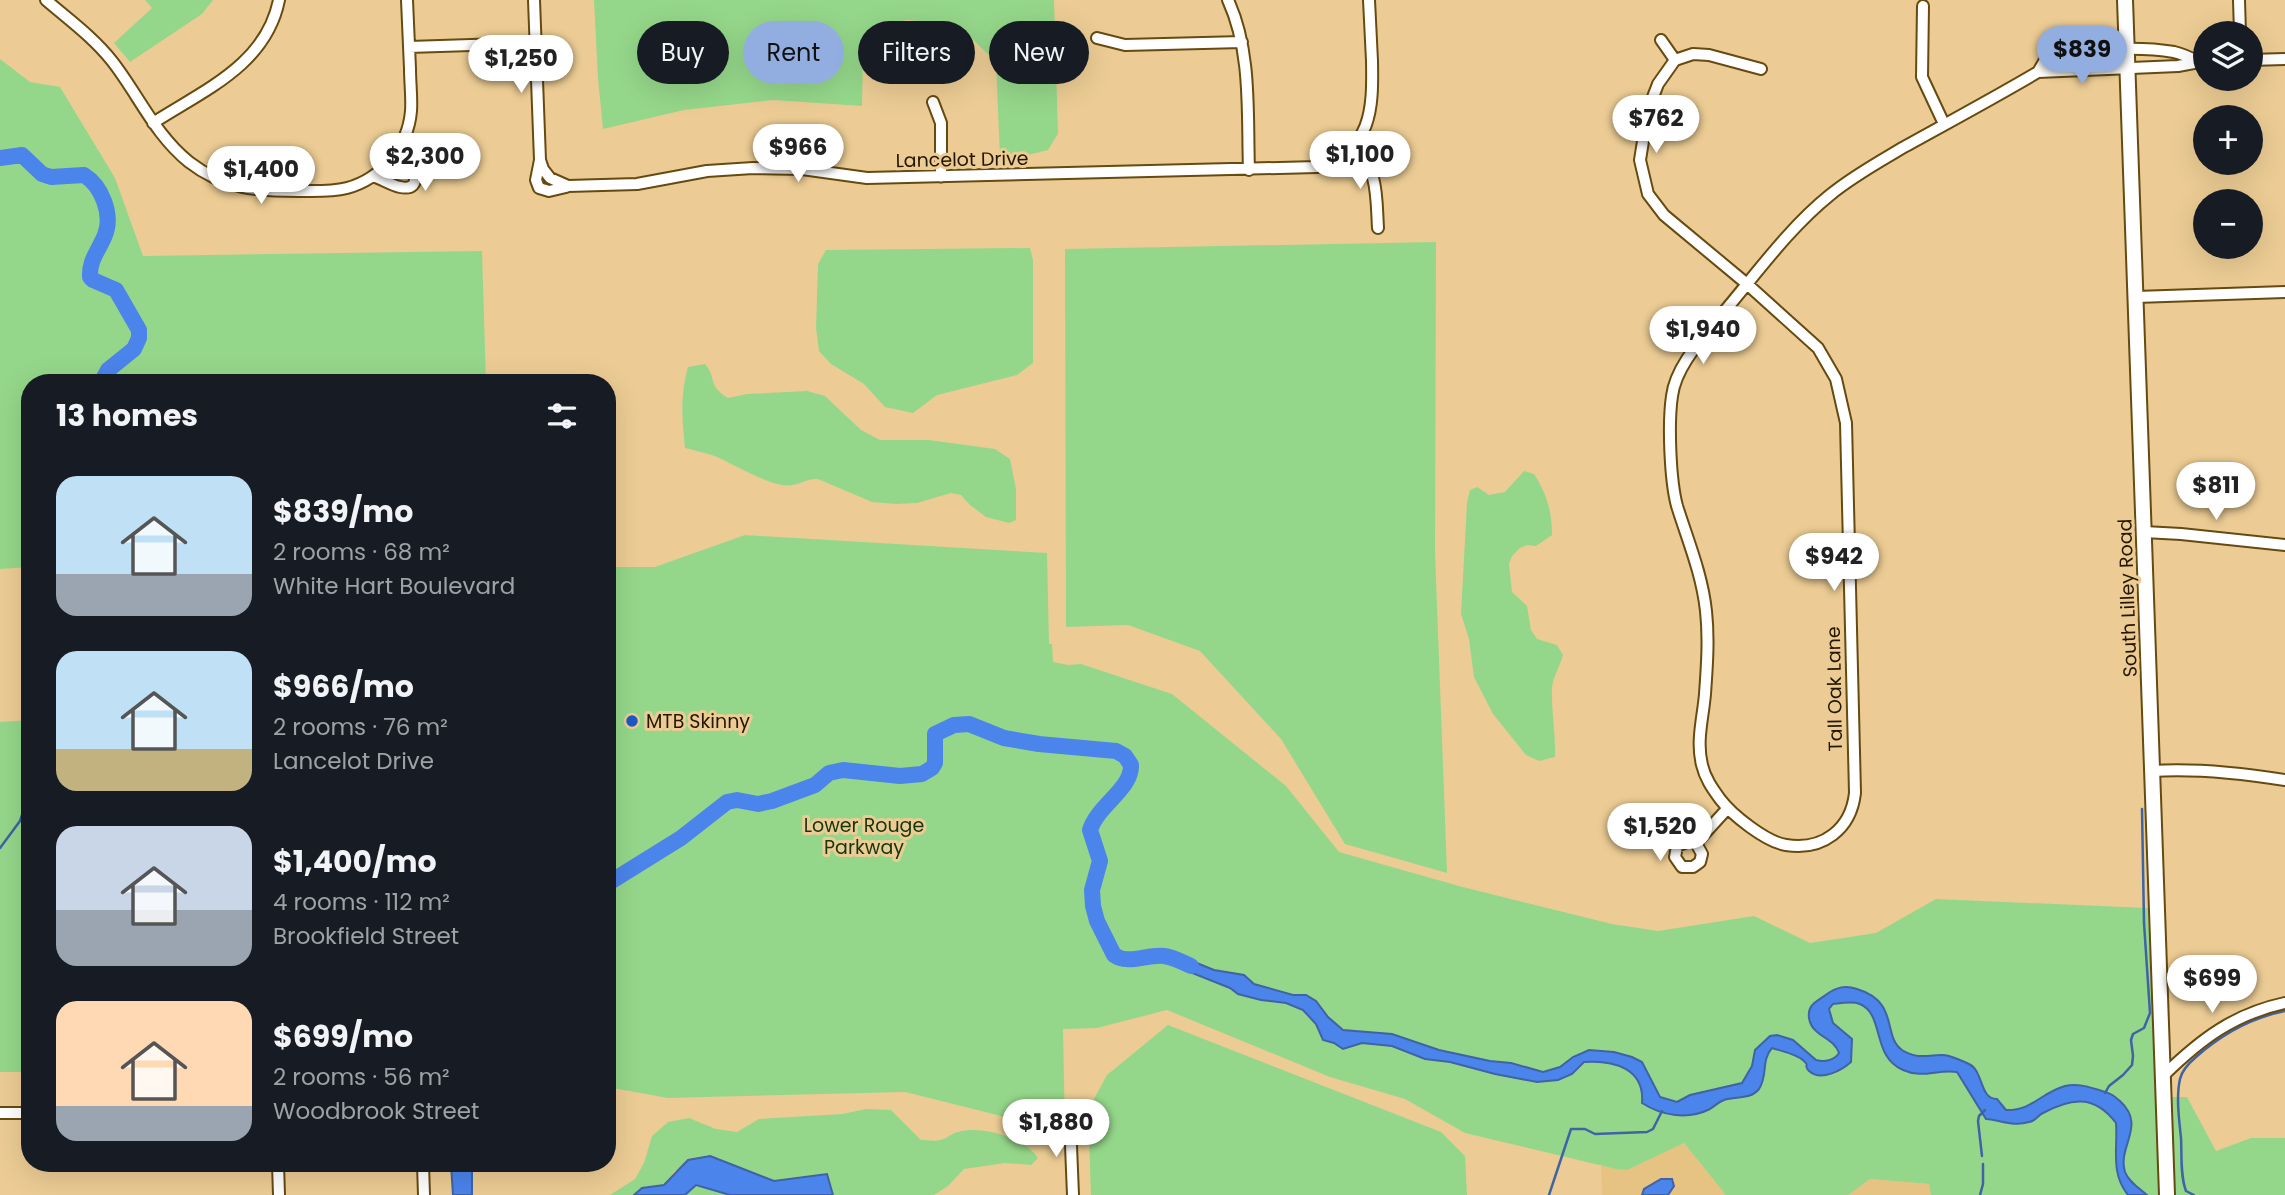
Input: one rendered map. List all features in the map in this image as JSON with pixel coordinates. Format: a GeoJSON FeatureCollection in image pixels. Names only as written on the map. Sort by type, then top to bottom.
{"type":"FeatureCollection","features":[{"type":"Feature","properties":{"kind":"street"},"geometry":{"type":"LineString","coordinates":[[46,0],[104,51],[153,123],[176,151],[204,173],[234,186],[269,191],[336,190],[354,186],[373,176],[388,163],[402,142],[411,110],[407,0]]}},
{"type":"Feature","properties":{"kind":"street"},"geometry":{"type":"LineString","coordinates":[[153,123],[249,58],[269,31],[279,0]]}},
{"type":"Feature","properties":{"kind":"street"},"geometry":{"type":"LineString","coordinates":[[534,0],[540,160]]}},
{"type":"Feature","properties":{"kind":"street"},"geometry":{"type":"LineString","coordinates":[[1227,0],[1234,14],[1245,61],[1249,170]]}},
{"type":"Feature","properties":{"kind":"street"},"geometry":{"type":"LineString","coordinates":[[1369,0],[1372,110],[1362,136],[1353,147],[1366,161],[1374,176],[1378,228]]}},
{"type":"Feature","properties":{"kind":"street","name":"South Lilley Road"},"geometry":{"type":"LineString","coordinates":[[2125,0],[2164,1075],[2166,1195]]}},
{"type":"Feature","properties":{"kind":"street"},"geometry":{"type":"LineString","coordinates":[[2239,0],[2240,21]]}},
{"type":"Feature","properties":{"kind":"street"},"geometry":{"type":"LineString","coordinates":[[1923,6],[1922,77],[1944,124]]}},
{"type":"Feature","properties":{"kind":"street"},"geometry":{"type":"LineString","coordinates":[[1097,38],[1125,45],[1242,42]]}},
{"type":"Feature","properties":{"kind":"street"},"geometry":{"type":"LineString","coordinates":[[1661,40],[1675,60],[1693,54],[1709,55],[1761,69]]}},
{"type":"Feature","properties":{"kind":"street"},"geometry":{"type":"LineString","coordinates":[[409,47],[535,43]]}},
{"type":"Feature","properties":{"kind":"street","name":"Tall Oak Lane"},"geometry":{"type":"LineString","coordinates":[[1675,60],[1658,84],[1648,110],[1640,160],[1648,194],[1664,215],[1747,284],[1818,348],[1836,379],[1846,423],[1854,793],[1850,815],[1835,834],[1826,841],[1806,846],[1784,845],[1763,835],[1727,809],[1707,781],[1702,764],[1699,738],[1709,636],[1699,571],[1676,503],[1673,479],[1672,395],[1678,373],[1704,336],[1747,284],[1779,246],[1830,195],[1865,170],[2038,72],[2045,60],[2060,54],[2127,49],[2171,52],[2193,59]]}},
{"type":"Feature","properties":{"kind":"street"},"geometry":{"type":"LineString","coordinates":[[2263,60],[2285,59]]}},
{"type":"Feature","properties":{"kind":"street"},"geometry":{"type":"LineString","coordinates":[[2038,72],[2193,64]]}},
{"type":"Feature","properties":{"kind":"street"},"geometry":{"type":"LineString","coordinates":[[933,102],[941,123],[942,177]]}},
{"type":"Feature","properties":{"kind":"street"},"geometry":{"type":"LineString","coordinates":[[373,176],[396,187],[405,188],[415,181],[416,172],[402,142]]}},
{"type":"Feature","properties":{"kind":"street","name":"Lancelot Drive"},"geometry":{"type":"LineString","coordinates":[[540,160],[536,180],[539,188],[549,191],[568,186],[637,184],[707,171],[754,168],[802,169],[867,178],[1317,167],[1336,160],[1353,147]]}},
{"type":"Feature","properties":{"kind":"street","name":"Lancelot Drive"},"geometry":{"type":"LineString","coordinates":[[540,160],[548,176],[557,183],[568,186]]}},
{"type":"Feature","properties":{"kind":"street"},"geometry":{"type":"LineString","coordinates":[[2136,297],[2285,292]]}},
{"type":"Feature","properties":{"kind":"street"},"geometry":{"type":"LineString","coordinates":[[2144,532],[2285,545]]}},
{"type":"Feature","properties":{"kind":"street"},"geometry":{"type":"LineString","coordinates":[[2152,771],[2215,771],[2285,780]]}},
{"type":"Feature","properties":{"kind":"street"},"geometry":{"type":"LineString","coordinates":[[1696,844],[1727,809]]}},
{"type":"Feature","properties":{"kind":"street"},"geometry":{"type":"LineString","coordinates":[[2164,1075],[2197,1045],[2229,1023],[2247,1013],[2285,1003]]}},
{"type":"Feature","properties":{"kind":"street"},"geometry":{"type":"LineString","coordinates":[[0,1113],[21,1112]]}},
{"type":"Feature","properties":{"kind":"street"},"geometry":{"type":"LineString","coordinates":[[1070,1121],[1073,1195]]}},
{"type":"Feature","properties":{"kind":"street"},"geometry":{"type":"LineString","coordinates":[[278,1172],[279,1195]]}},
{"type":"Feature","properties":{"kind":"street"},"geometry":{"type":"LineString","coordinates":[[423,1172],[424,1195]]}},
{"type":"Feature","properties":{"kind":"shaded area"},"geometry":{"type":"Polygon","coordinates":[[[1684,1143],[1726,1195],[1602,1195],[1601,1166],[1627,1170],[1684,1143]]]}},
{"type":"Feature","properties":{"kind":"shaded area"},"geometry":{"type":"Polygon","coordinates":[[[1869,1179],[1929,1184],[1931,1195],[1848,1195],[1869,1179]]]}},
{"type":"Feature","properties":{"kind":"green space"},"geometry":{"type":"Polygon","coordinates":[[[145,0],[213,0],[202,14],[130,62],[114,43],[152,8],[145,0]]]}},
{"type":"Feature","properties":{"kind":"green space"},"geometry":{"type":"Polygon","coordinates":[[[594,0],[1054,0],[1055,21],[989,21],[989,55],[975,42],[975,21],[858,21],[858,84],[862,84],[862,106],[773,100],[684,110],[603,129],[594,0]]]}},
{"type":"Feature","properties":{"kind":"green space"},"geometry":{"type":"Polygon","coordinates":[[[0,59],[30,82],[60,87],[115,178],[143,256],[482,251],[486,374],[21,374],[21,568],[0,569],[0,59]]]}},
{"type":"Feature","properties":{"kind":"green space"},"geometry":{"type":"Polygon","coordinates":[[[997,84],[1057,84],[1058,134],[1048,150],[1024,156],[1000,157],[997,84]]]}},
{"type":"Feature","properties":{"kind":"green space"},"geometry":{"type":"Polygon","coordinates":[[[1436,242],[1435,552],[1447,873],[1345,844],[1281,739],[1200,651],[1128,625],[1066,627],[1065,249],[1436,242]]]}},
{"type":"Feature","properties":{"kind":"green space"},"geometry":{"type":"Polygon","coordinates":[[[1030,248],[1033,260],[1033,363],[1017,375],[937,395],[913,413],[885,407],[864,384],[831,364],[819,351],[816,328],[818,264],[826,250],[1030,248]]]}},
{"type":"Feature","properties":{"kind":"green space"},"geometry":{"type":"Polygon","coordinates":[[[705,364],[717,389],[728,398],[747,394],[807,391],[825,396],[861,430],[880,440],[929,440],[995,449],[1010,459],[1016,489],[1016,520],[1009,523],[986,517],[961,495],[951,493],[917,503],[896,504],[872,502],[818,479],[782,485],[758,477],[717,457],[685,448],[682,407],[685,378],[688,367],[705,364]]]}},
{"type":"Feature","properties":{"kind":"green space"},"geometry":{"type":"Polygon","coordinates":[[[1524,471],[1534,474],[1542,489],[1550,511],[1552,535],[1536,546],[1527,545],[1520,548],[1512,556],[1509,564],[1512,592],[1527,606],[1531,630],[1537,639],[1557,645],[1563,655],[1552,688],[1555,757],[1539,761],[1526,755],[1493,714],[1474,677],[1469,639],[1461,614],[1470,490],[1477,487],[1489,495],[1505,492],[1524,471]]]}},
{"type":"Feature","properties":{"kind":"green space","name":"Lower Rouge Parkway"},"geometry":{"type":"Polygon","coordinates":[[[745,535],[1047,553],[1049,644],[1052,644],[1053,662],[1081,664],[1172,694],[1286,786],[1339,852],[1459,886],[1612,924],[1658,931],[1754,916],[1810,943],[1876,933],[1936,899],[2148,908],[2156,1097],[2187,1097],[2216,1151],[2251,1138],[2285,1138],[2285,1195],[1931,1195],[1929,1184],[1870,1179],[1848,1195],[1726,1195],[1684,1143],[1627,1170],[1465,1133],[1405,1099],[1330,1077],[1167,1010],[1097,1028],[1063,1029],[1065,1132],[905,1092],[668,1098],[616,1089],[616,567],[655,567],[745,535]]]}},
{"type":"Feature","properties":{"kind":"green space"},"geometry":{"type":"Polygon","coordinates":[[[21,721],[21,1072],[0,1072],[0,722],[21,721]]]}},
{"type":"Feature","properties":{"kind":"green space"},"geometry":{"type":"Polygon","coordinates":[[[1168,1025],[1441,1132],[1465,1156],[1467,1195],[1091,1195],[1088,1110],[1107,1075],[1168,1025]]]}},
{"type":"Feature","properties":{"kind":"green space"},"geometry":{"type":"Polygon","coordinates":[[[866,1109],[891,1110],[921,1140],[941,1140],[956,1133],[978,1130],[1013,1139],[1038,1158],[1031,1165],[1005,1163],[964,1169],[948,1186],[934,1195],[833,1195],[827,1174],[774,1181],[709,1156],[675,1171],[664,1185],[642,1188],[634,1195],[610,1195],[635,1179],[644,1163],[652,1136],[668,1122],[689,1118],[716,1129],[737,1132],[759,1119],[842,1114],[866,1109]]]}},
{"type":"Feature","properties":{"kind":"green space"},"geometry":{"type":"Polygon","coordinates":[[[696,1185],[730,1195],[685,1195],[696,1185]]]}},
{"type":"Feature","properties":{"kind":"water"},"geometry":{"type":"Polygon","coordinates":[[[1174,958],[1187,959],[1214,970],[1244,975],[1254,984],[1293,995],[1306,995],[1316,1001],[1328,1017],[1343,1030],[1392,1034],[1439,1050],[1511,1063],[1543,1072],[1560,1067],[1589,1050],[1632,1057],[1642,1062],[1660,1097],[1677,1102],[1690,1095],[1742,1083],[1752,1066],[1755,1050],[1770,1036],[1777,1035],[1793,1040],[1816,1060],[1834,1058],[1839,1053],[1832,1043],[1814,1029],[1809,1018],[1810,1009],[1834,990],[1853,988],[1879,1002],[1885,1010],[1896,1044],[1902,1050],[1921,1056],[1949,1056],[1969,1064],[1977,1072],[1987,1095],[1997,1099],[2006,1110],[2023,1108],[2057,1089],[2070,1085],[2088,1087],[2113,1096],[2128,1110],[2131,1119],[2125,1153],[2125,1172],[2147,1195],[2128,1195],[2122,1187],[2116,1160],[2116,1123],[2099,1107],[2082,1101],[2063,1104],[2041,1114],[2033,1121],[2023,1123],[2012,1124],[1986,1119],[1957,1072],[1917,1074],[1893,1064],[1882,1046],[1873,1017],[1868,1009],[1857,1003],[1833,1004],[1829,1009],[1833,1023],[1852,1039],[1851,1062],[1842,1068],[1831,1074],[1814,1074],[1801,1059],[1772,1048],[1767,1058],[1762,1084],[1755,1092],[1724,1100],[1693,1115],[1675,1115],[1642,1103],[1642,1091],[1633,1074],[1606,1063],[1584,1062],[1572,1074],[1558,1080],[1537,1082],[1425,1059],[1392,1046],[1362,1043],[1343,1049],[1323,1040],[1316,1024],[1303,1010],[1286,1003],[1238,994],[1230,988],[1192,973],[1174,958]]]}},
{"type":"Feature","properties":{"kind":"water"},"geometry":{"type":"Polygon","coordinates":[[[710,1156],[774,1181],[827,1174],[833,1195],[730,1195],[696,1185],[685,1195],[634,1195],[642,1188],[664,1185],[688,1160],[710,1156]]]}},
{"type":"Feature","properties":{"kind":"water"},"geometry":{"type":"Polygon","coordinates":[[[452,1172],[472,1172],[472,1195],[453,1195],[452,1172]]]}},
{"type":"Feature","properties":{"kind":"water"},"geometry":{"type":"Polygon","coordinates":[[[1661,1179],[1672,1179],[1674,1186],[1668,1195],[1642,1195],[1644,1189],[1661,1179]]]}},
{"type":"Feature","properties":{"kind":"waterway"},"geometry":{"type":"LineString","coordinates":[[0,158],[22,155],[42,174],[51,177],[84,175],[101,194],[107,210],[107,227],[93,260],[90,277],[116,290],[139,330],[134,349],[106,374]]}},
{"type":"Feature","properties":{"kind":"waterway"},"geometry":{"type":"LineString","coordinates":[[616,878],[681,838],[727,802],[737,800],[758,804],[772,801],[815,785],[829,773],[843,770],[900,776],[922,774],[935,763],[935,734],[954,725],[969,724],[1004,738],[1116,751],[1125,756],[1131,765],[1130,774],[1090,830],[1100,861],[1092,890],[1097,921],[1114,955],[1119,958],[1164,956],[1191,966]]}},
{"type":"Feature","properties":{"kind":"waterway"},"geometry":{"type":"LineString","coordinates":[[2105,1093],[2132,1065],[2133,1034],[2144,1028],[2150,1013],[2144,923],[2142,809]]}},
{"type":"Feature","properties":{"kind":"waterway"},"geometry":{"type":"LineString","coordinates":[[0,848],[21,818]]}},
{"type":"Feature","properties":{"kind":"waterway"},"geometry":{"type":"LineString","coordinates":[[2194,1195],[2186,1191],[2182,1172],[2178,1101],[2182,1073],[2188,1064],[2226,1034],[2260,1018],[2285,1011]]}},
{"type":"Feature","properties":{"kind":"waterway"},"geometry":{"type":"LineString","coordinates":[[1982,1156],[1978,1121],[1985,1110]]}},
{"type":"Feature","properties":{"kind":"waterway"},"geometry":{"type":"LineString","coordinates":[[1549,1195],[1571,1129],[1585,1129],[1595,1134],[1647,1132],[1653,1129],[1662,1111]]}},
{"type":"Feature","properties":{"kind":"waterway"},"geometry":{"type":"LineString","coordinates":[[1980,1195],[1983,1164]]}},
{"type":"Feature","properties":{"kind":"place","name":"MTB Skinny"},"geometry":{"type":"Point","coordinates":[632,721]}}]}
